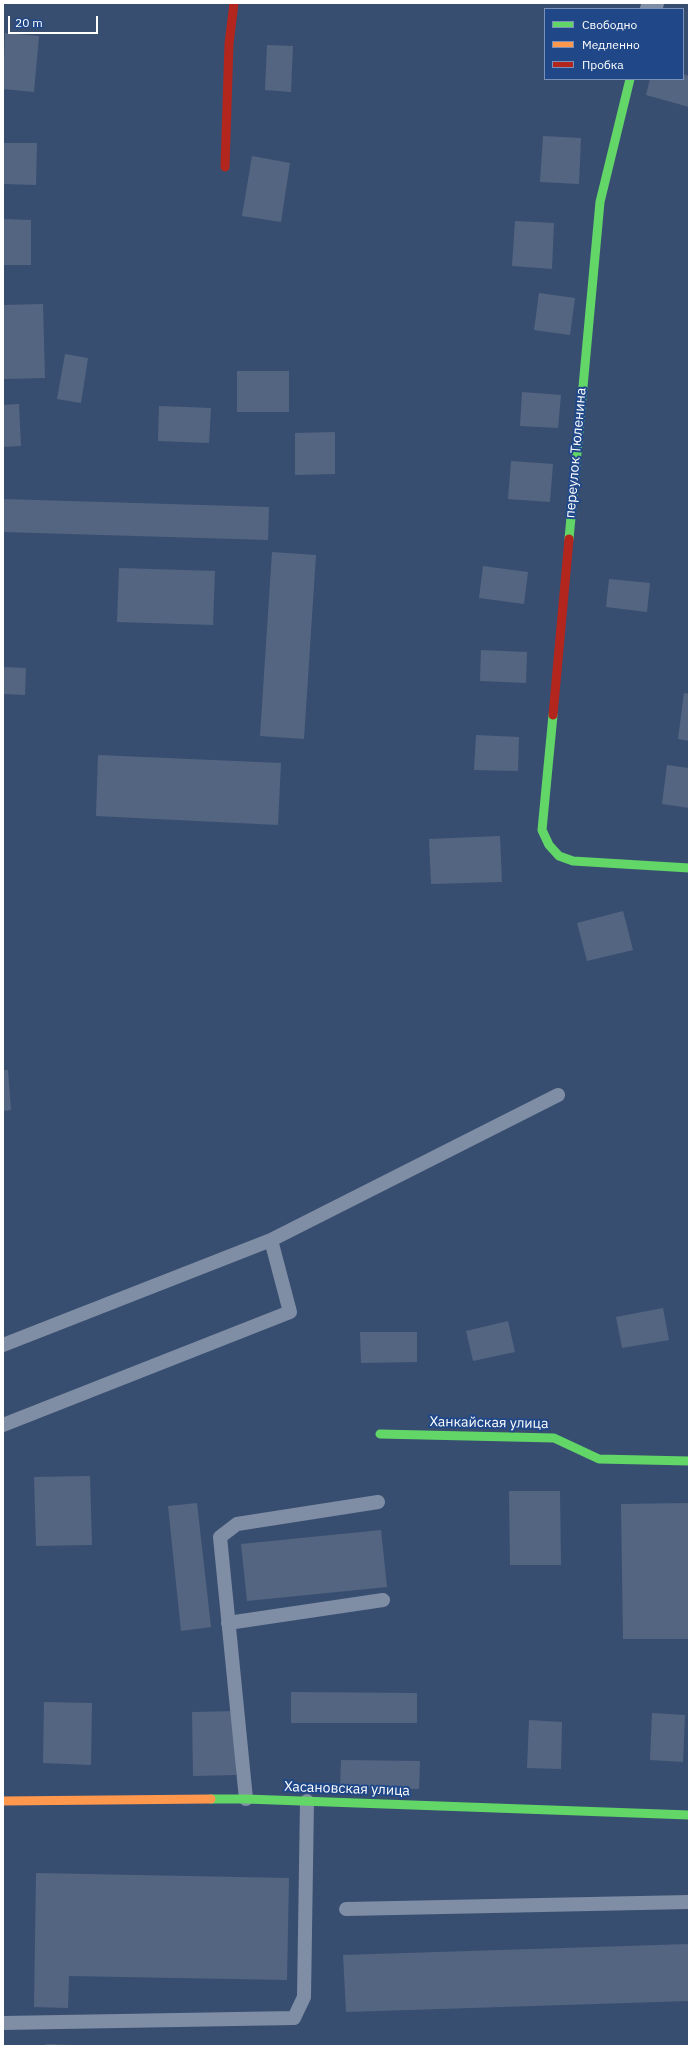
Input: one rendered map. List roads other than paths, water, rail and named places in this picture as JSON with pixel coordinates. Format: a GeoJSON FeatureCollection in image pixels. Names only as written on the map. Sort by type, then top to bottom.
{"type":"FeatureCollection","features":[{"type":"Feature","properties":{"kind":"street"},"geometry":{"type":"LineString","coordinates":[[225,167],[229,44],[234,3]]}},
{"type":"Feature","properties":{"kind":"street","name":"переулок Тюленина"},"geometry":{"type":"LineString","coordinates":[[630,80],[600,202],[597,227],[542,830],[549,845],[558,856],[573,861],[689,868]]}},
{"type":"Feature","properties":{"kind":"street","name":"Ханкайская улица"},"geometry":{"type":"LineString","coordinates":[[380,1434],[554,1438],[599,1459],[689,1461]]}},
{"type":"Feature","properties":{"kind":"street","name":"Хасановская улица"},"geometry":{"type":"LineString","coordinates":[[3,1801],[246,1799],[689,1815]]}},
{"type":"Feature","properties":{"kind":"lane"},"geometry":{"type":"LineString","coordinates":[[3,1345],[271,1240],[558,1095]]}},
{"type":"Feature","properties":{"kind":"lane"},"geometry":{"type":"LineString","coordinates":[[3,1425],[290,1312],[271,1240]]}},
{"type":"Feature","properties":{"kind":"lane"},"geometry":{"type":"LineString","coordinates":[[246,1799],[220,1537],[237,1524],[378,1502]]}},
{"type":"Feature","properties":{"kind":"lane"},"geometry":{"type":"LineString","coordinates":[[228,1623],[383,1600]]}},
{"type":"Feature","properties":{"kind":"lane"},"geometry":{"type":"LineString","coordinates":[[3,2024],[294,2018],[304,1997],[307,1801]]}},
{"type":"Feature","properties":{"kind":"lane"},"geometry":{"type":"LineString","coordinates":[[346,1909],[689,1902]]}}]}
